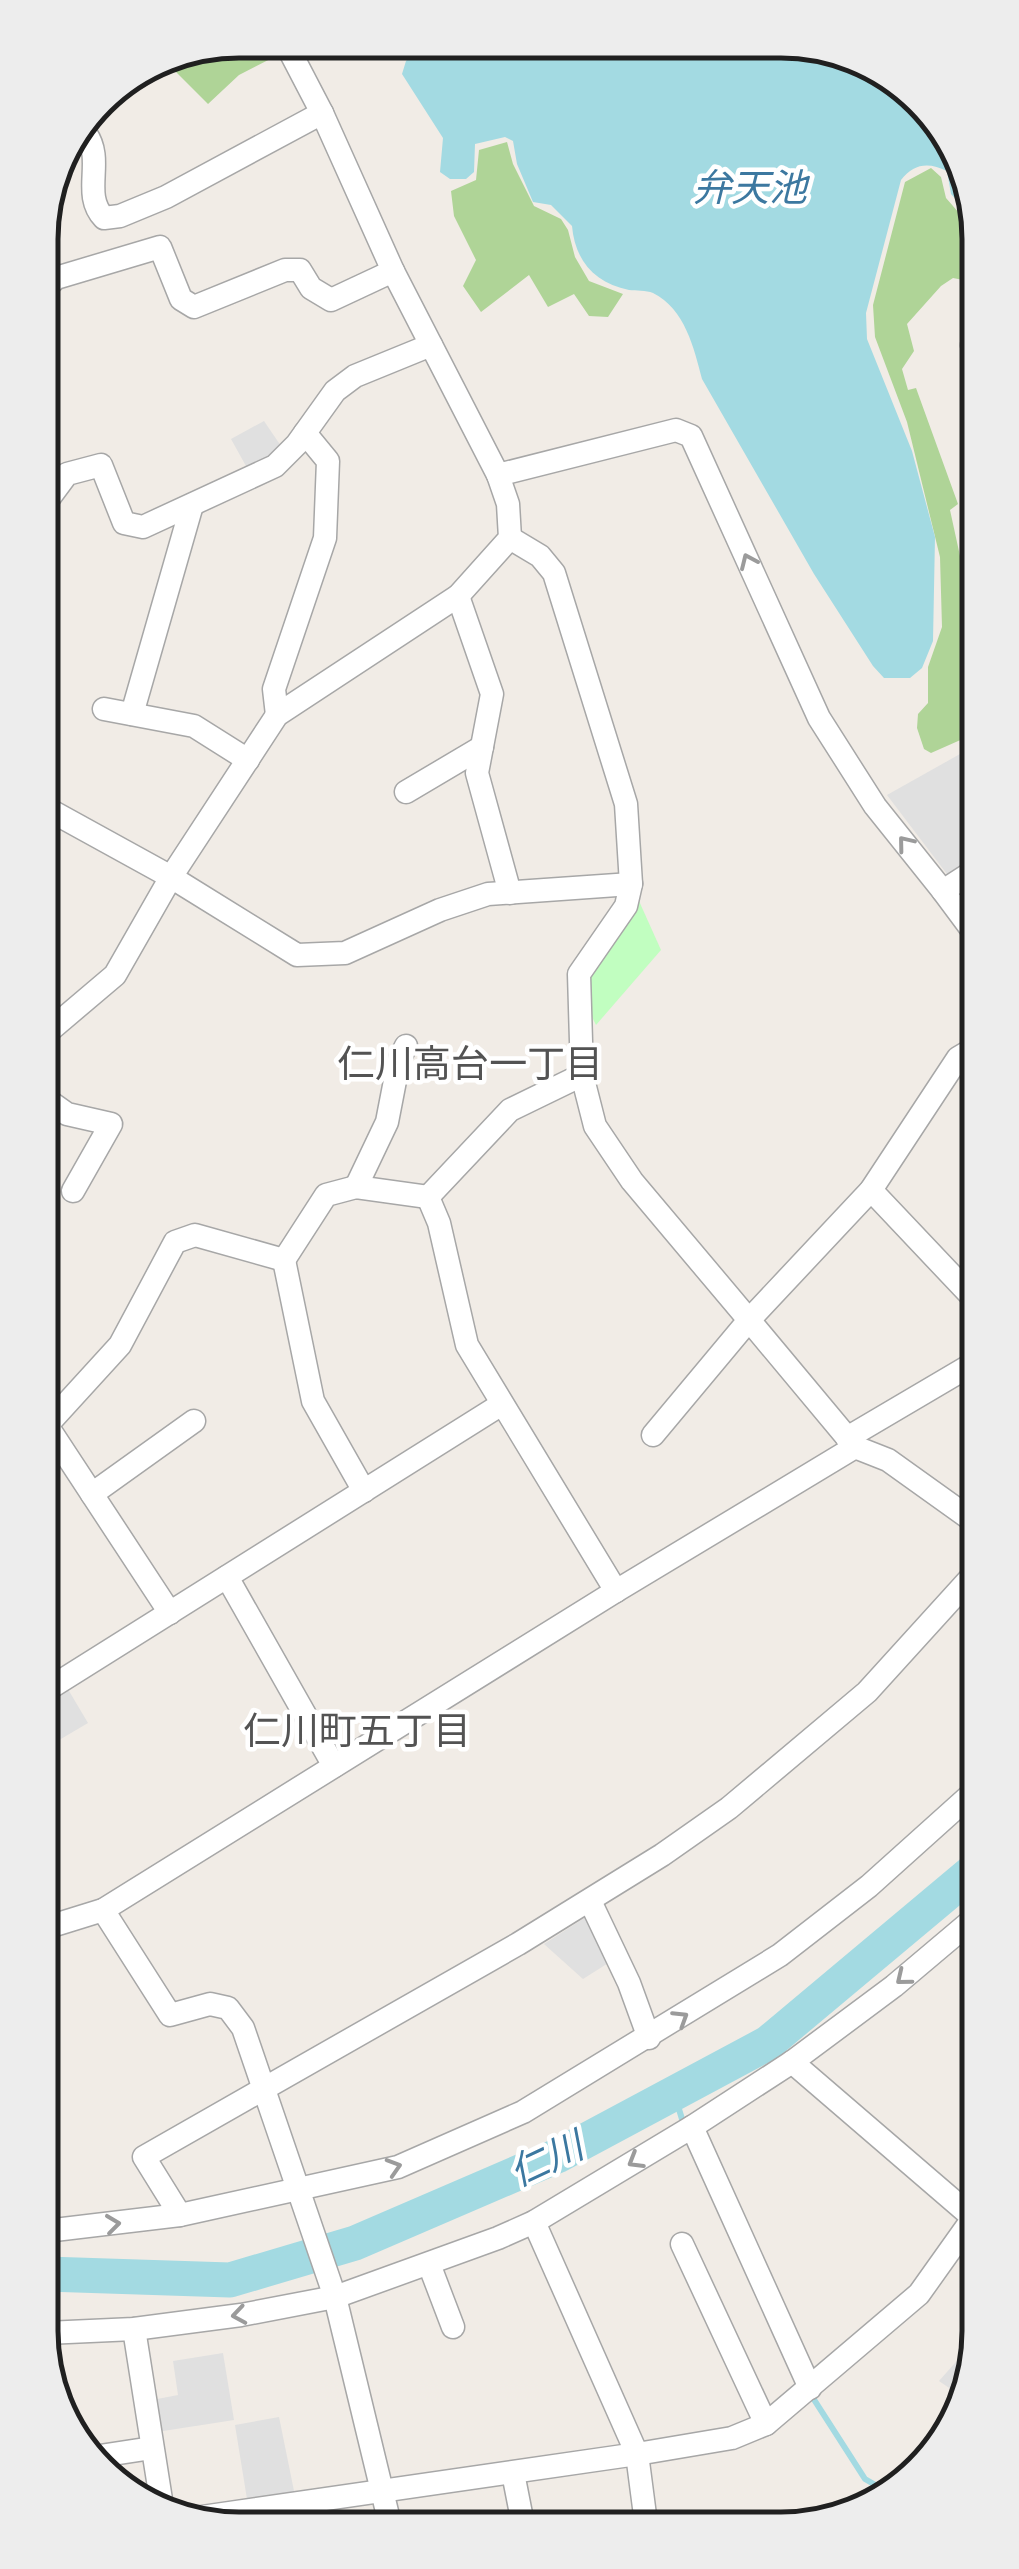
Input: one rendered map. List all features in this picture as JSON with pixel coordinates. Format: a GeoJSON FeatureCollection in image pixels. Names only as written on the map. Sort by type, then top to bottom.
{"type":"FeatureCollection","features":[{"type":"Feature","properties":{"kind":"street"},"geometry":{"type":"LineString","coordinates":[[58,1023],[116,975],[171,877],[277,716],[458,596],[510,538],[508,504],[498,476],[393,271],[293,58]]}},
{"type":"Feature","properties":{"kind":"street"},"geometry":{"type":"LineString","coordinates":[[89,137],[96,163],[92,196],[104,218],[120,216],[166,197],[322,113]]}},
{"type":"Feature","properties":{"kind":"street"},"geometry":{"type":"LineString","coordinates":[[58,277],[160,247],[181,299],[194,307],[285,270],[300,270],[310,288],[331,300],[393,271]]}},
{"type":"Feature","properties":{"kind":"street"},"geometry":{"type":"LineString","coordinates":[[58,485],[66,474],[101,465],[124,523],[143,527],[276,466],[335,391],[354,376],[430,345]]}},
{"type":"Feature","properties":{"kind":"street"},"geometry":{"type":"LineString","coordinates":[[498,476],[676,430],[691,436],[819,718],[875,806],[962,917]]}},
{"type":"Feature","properties":{"kind":"street"},"geometry":{"type":"LineString","coordinates":[[277,716],[274,689],[325,538],[328,461],[305,432]]}},
{"type":"Feature","properties":{"kind":"street"},"geometry":{"type":"LineString","coordinates":[[132,714],[192,505]]}},
{"type":"Feature","properties":{"kind":"street"},"geometry":{"type":"LineString","coordinates":[[510,538],[540,556],[554,573],[626,804],[631,884],[626,906],[578,974],[582,1075],[595,1126],[650,1203],[851,1442],[888,1460],[961,1513]]}},
{"type":"Feature","properties":{"kind":"street"},"geometry":{"type":"LineString","coordinates":[[458,596],[492,694],[477,773],[510,893]]}},
{"type":"Feature","properties":{"kind":"street"},"geometry":{"type":"LineString","coordinates":[[104,709],[194,726],[248,760]]}},
{"type":"Feature","properties":{"kind":"street"},"geometry":{"type":"LineString","coordinates":[[406,792],[482,747]]}},
{"type":"Feature","properties":{"kind":"street"},"geometry":{"type":"LineString","coordinates":[[58,815],[171,877],[297,955],[345,953],[440,910],[488,894],[631,884]]}},
{"type":"Feature","properties":{"kind":"street"},"geometry":{"type":"LineString","coordinates":[[943,891],[962,880]]}},
{"type":"Feature","properties":{"kind":"street"},"geometry":{"type":"LineString","coordinates":[[356,1186],[387,1122],[398,1060],[406,1046]]}},
{"type":"Feature","properties":{"kind":"street"},"geometry":{"type":"LineString","coordinates":[[653,1435],[750,1320],[871,1190],[962,1056]]}},
{"type":"Feature","properties":{"kind":"street"},"geometry":{"type":"LineString","coordinates":[[428,1197],[510,1110],[582,1075]]}},
{"type":"Feature","properties":{"kind":"street"},"geometry":{"type":"LineString","coordinates":[[58,1108],[66,1114],[111,1124],[74,1191]]}},
{"type":"Feature","properties":{"kind":"street"},"geometry":{"type":"LineString","coordinates":[[364,1491],[312,1401],[284,1260],[326,1196],[356,1186],[428,1197]]}},
{"type":"Feature","properties":{"kind":"street"},"geometry":{"type":"LineString","coordinates":[[871,1190],[962,1286]]}},
{"type":"Feature","properties":{"kind":"street"},"geometry":{"type":"LineString","coordinates":[[428,1197],[439,1224],[467,1346],[616,1591]]}},
{"type":"Feature","properties":{"kind":"street"},"geometry":{"type":"LineString","coordinates":[[58,1411],[120,1346],[174,1242],[196,1234],[284,1260]]}},
{"type":"Feature","properties":{"kind":"street"},"geometry":{"type":"LineString","coordinates":[[58,1924],[103,1910],[961,1371]]}},
{"type":"Feature","properties":{"kind":"street"},"geometry":{"type":"LineString","coordinates":[[58,1683],[502,1404]]}},
{"type":"Feature","properties":{"kind":"street"},"geometry":{"type":"LineString","coordinates":[[92,1494],[194,1422]]}},
{"type":"Feature","properties":{"kind":"street"},"geometry":{"type":"LineString","coordinates":[[58,1442],[170,1613]]}},
{"type":"Feature","properties":{"kind":"street"},"geometry":{"type":"LineString","coordinates":[[228,1577],[334,1766]]}},
{"type":"Feature","properties":{"kind":"street"},"geometry":{"type":"LineString","coordinates":[[180,2216],[144,2157],[590,1900],[729,1808],[901,1658],[961,1589]]}},
{"type":"Feature","properties":{"kind":"street"},"geometry":{"type":"LineString","coordinates":[[58,2230],[180,2216],[398,2167],[524,2112],[780,1954],[869,1886],[961,1803]]}},
{"type":"Feature","properties":{"kind":"street"},"geometry":{"type":"LineString","coordinates":[[590,1900],[629,1982],[649,2038]]}},
{"type":"Feature","properties":{"kind":"street"},"geometry":{"type":"LineString","coordinates":[[103,1910],[170,2015],[210,2004],[228,2008],[243,2028],[334,2297],[387,2512]]}},
{"type":"Feature","properties":{"kind":"street"},"geometry":{"type":"LineString","coordinates":[[58,2333],[134,2330],[334,2297],[534,2222],[792,2062],[894,1986],[961,1929]]}},
{"type":"Feature","properties":{"kind":"street"},"geometry":{"type":"LineString","coordinates":[[792,2062],[961,2204]]}},
{"type":"Feature","properties":{"kind":"street"},"geometry":{"type":"LineString","coordinates":[[692,2127],[810,2388]]}},
{"type":"Feature","properties":{"kind":"street"},"geometry":{"type":"LineString","coordinates":[[534,2222],[637,2454],[645,2512]]}},
{"type":"Feature","properties":{"kind":"street"},"geometry":{"type":"LineString","coordinates":[[238,2512],[732,2438],[766,2424],[918,2294],[961,2238]]}},
{"type":"Feature","properties":{"kind":"street"},"geometry":{"type":"LineString","coordinates":[[682,2244],[766,2424]]}},
{"type":"Feature","properties":{"kind":"street"},"geometry":{"type":"LineString","coordinates":[[429,2264],[452,2327]]}},
{"type":"Feature","properties":{"kind":"street"},"geometry":{"type":"LineString","coordinates":[[134,2330],[160,2494]]}},
{"type":"Feature","properties":{"kind":"street"},"geometry":{"type":"LineString","coordinates":[[107,2455],[152,2448]]}},
{"type":"Feature","properties":{"kind":"street"},"geometry":{"type":"LineString","coordinates":[[512,2472],[520,2512]]}},
{"type":"Feature","properties":{"kind":"green space"},"geometry":{"type":"Polygon","coordinates":[[[272,58],[239,75],[208,104],[174,70],[169,71],[215,59],[272,58]]]}},
{"type":"Feature","properties":{"kind":"green space"},"geometry":{"type":"Polygon","coordinates":[[[507,142],[513,164],[534,206],[561,219],[589,281],[623,294],[608,317],[589,316],[574,294],[548,307],[529,275],[481,312],[463,286],[476,260],[454,216],[451,191],[476,180],[479,150],[507,142]]]}},
{"type":"Feature","properties":{"kind":"green space"},"geometry":{"type":"Polygon","coordinates":[[[931,168],[941,177],[946,198],[960,214],[962,238],[962,280],[953,278],[941,286],[907,324],[914,351],[902,369],[908,390],[916,388],[958,504],[950,510],[962,564],[962,739],[931,753],[924,749],[917,728],[918,714],[928,703],[928,667],[942,627],[940,557],[907,422],[875,337],[873,305],[905,182],[931,168]]]}},
{"type":"Feature","properties":{"kind":"green space"},"geometry":{"type":"Polygon","coordinates":[[[639,901],[661,950],[596,1025],[588,1009],[588,976],[639,901]]]}},
{"type":"Feature","properties":{"kind":"shaded area"},"geometry":{"type":"Polygon","coordinates":[[[264,421],[283,449],[251,475],[231,439],[264,421]]]}},
{"type":"Feature","properties":{"kind":"shaded area"},"geometry":{"type":"Polygon","coordinates":[[[960,754],[962,871],[950,878],[887,795],[960,754]]]}},
{"type":"Feature","properties":{"kind":"shaded area"},"geometry":{"type":"Polygon","coordinates":[[[66,1686],[88,1723],[58,1741],[58,1691],[66,1686]]]}},
{"type":"Feature","properties":{"kind":"shaded area"},"geometry":{"type":"Polygon","coordinates":[[[586,1917],[613,1960],[583,1979],[544,1944],[586,1917]]]}},
{"type":"Feature","properties":{"kind":"shaded area"},"geometry":{"type":"Polygon","coordinates":[[[223,2353],[234,2420],[157,2432],[152,2400],[178,2395],[173,2361],[223,2353]]]}},
{"type":"Feature","properties":{"kind":"shaded area"},"geometry":{"type":"Polygon","coordinates":[[[959,2358],[951,2389],[939,2381],[959,2358]]]}},
{"type":"Feature","properties":{"kind":"shaded area"},"geometry":{"type":"Polygon","coordinates":[[[279,2417],[295,2496],[248,2505],[235,2425],[279,2417]]]}},
{"type":"Feature","properties":{"kind":"water","name":"弁天池"},"geometry":{"type":"Polygon","coordinates":[[[804,59],[861,76],[900,102],[917,119],[943,158],[957,200],[951,194],[947,171],[934,166],[911,170],[901,180],[866,313],[867,339],[912,451],[935,537],[933,641],[922,668],[910,678],[884,678],[873,666],[814,574],[702,379],[686,330],[673,309],[653,293],[617,287],[589,268],[577,250],[572,226],[551,205],[533,202],[517,164],[513,141],[505,137],[475,144],[474,172],[466,179],[450,179],[440,172],[443,138],[402,74],[406,61],[804,59]]]}},
{"type":"Feature","properties":{"kind":"waterway","name":"仁川"},"geometry":{"type":"LineString","coordinates":[[58,2274],[230,2280],[355,2243],[557,2156],[768,2043],[961,1881]]}},
{"type":"Feature","properties":{"kind":"waterway"},"geometry":{"type":"LineString","coordinates":[[674,2093],[682,2119]]}},
{"type":"Feature","properties":{"kind":"waterway"},"geometry":{"type":"LineString","coordinates":[[813,2398],[865,2479],[875,2485]]}},
{"type":"Feature","properties":{"kind":"district","name":"仁川高台一丁目"},"geometry":{"type":"Point","coordinates":[470,1063]}},
{"type":"Feature","properties":{"kind":"district","name":"仁川町五丁目"},"geometry":{"type":"Point","coordinates":[357,1730]}}]}
